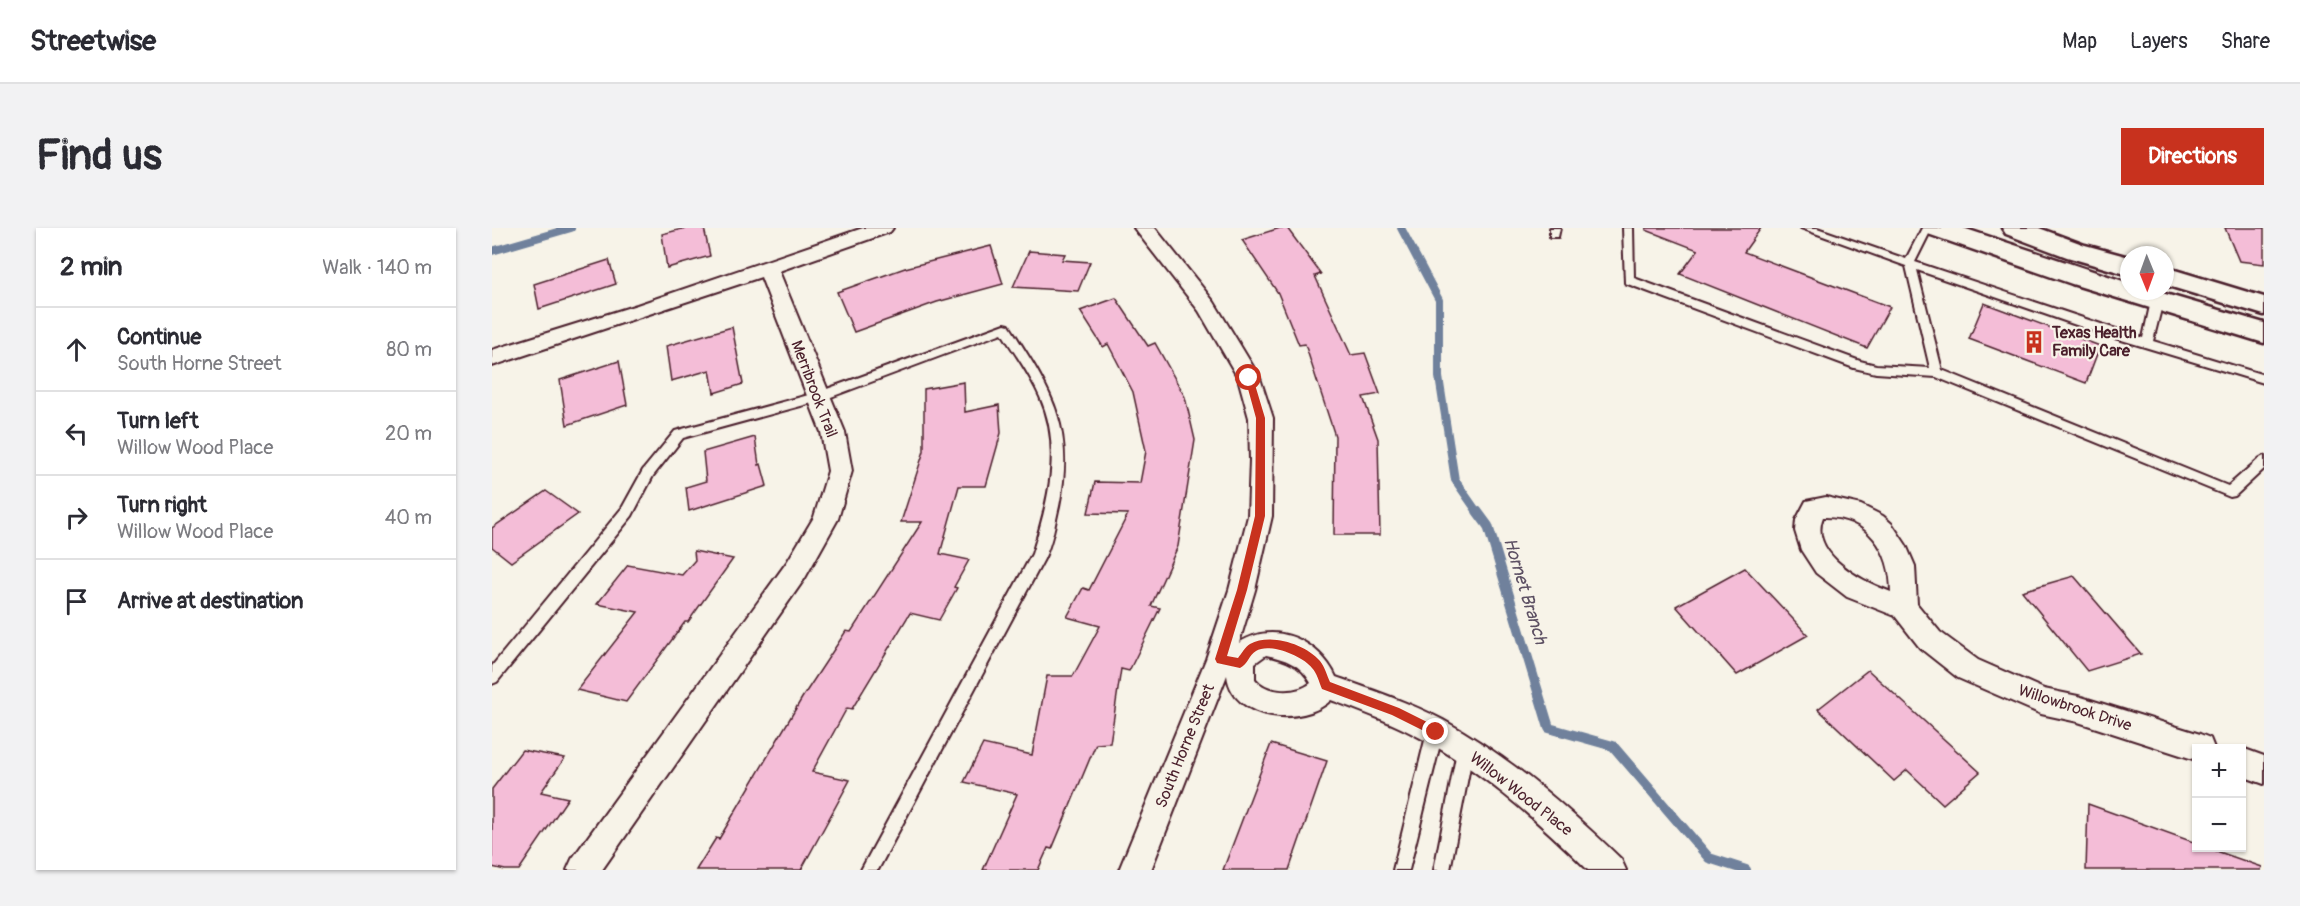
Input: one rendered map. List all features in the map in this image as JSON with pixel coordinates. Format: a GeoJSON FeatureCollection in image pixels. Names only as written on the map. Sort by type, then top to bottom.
{"type":"FeatureCollection","features":[{"type":"Feature","properties":{"kind":"main road"},"geometry":{"type":"LineString","coordinates":[[1937,228],[2120,277]]}},
{"type":"Feature","properties":{"kind":"main road"},"geometry":{"type":"LineString","coordinates":[[2015,228],[2076,251],[2120,263]]}},
{"type":"Feature","properties":{"kind":"main road"},"geometry":{"type":"LineString","coordinates":[[2174,290],[2264,306]]}},
{"type":"Feature","properties":{"kind":"main road"},"geometry":{"type":"LineString","coordinates":[[2174,294],[2264,333]]}},
{"type":"Feature","properties":{"kind":"street"},"geometry":{"type":"LineString","coordinates":[[492,357],[768,269],[884,228]]}},
{"type":"Feature","properties":{"kind":"street","name":"South Horne Street"},"geometry":{"type":"LineString","coordinates":[[1135,870],[1230,661],[1242,590],[1260,516],[1261,418],[1249,378],[1207,307],[1144,228]]}},
{"type":"Feature","properties":{"kind":"street","name":"Merribrook Trail"},"geometry":{"type":"LineString","coordinates":[[583,870],[796,570],[826,519],[840,471],[833,432],[768,269]]}},
{"type":"Feature","properties":{"kind":"street","name":"Willowbrook Drive"},"geometry":{"type":"LineString","coordinates":[[1904,608],[1930,640],[1968,669],[2041,701],[2078,709],[2192,745]]}},
{"type":"Feature","properties":{"kind":"street"},"geometry":{"type":"LineString","coordinates":[[1265,643],[1287,647],[1307,656],[1317,666],[1326,686],[1322,692],[1293,705],[1276,703],[1252,695],[1242,683],[1230,661],[1251,648],[1265,643]]}},
{"type":"Feature","properties":{"kind":"street","name":"Willow Wood Place"},"geometry":{"type":"LineString","coordinates":[[1326,686],[1395,711],[1436,732],[1560,820],[1610,870]]}},
{"type":"Feature","properties":{"kind":"street"},"geometry":{"type":"LineString","coordinates":[[2246,764],[2264,770]]}},
{"type":"Feature","properties":{"kind":"lane"},"geometry":{"type":"LineString","coordinates":[[1628,228],[1629,280],[1858,365],[1876,369],[1937,373],[2230,492],[2264,461]]}},
{"type":"Feature","properties":{"kind":"lane"},"geometry":{"type":"LineString","coordinates":[[1806,228],[1882,256],[1910,262],[2147,344],[2264,379]]}},
{"type":"Feature","properties":{"kind":"lane"},"geometry":{"type":"LineString","coordinates":[[1927,228],[1910,262],[1937,373]]}},
{"type":"Feature","properties":{"kind":"lane"},"geometry":{"type":"LineString","coordinates":[[2147,344],[2158,300]]}},
{"type":"Feature","properties":{"kind":"lane"},"geometry":{"type":"LineString","coordinates":[[492,677],[627,512],[648,473],[679,434],[819,397],[1005,328],[1048,399],[1059,442],[1055,502],[1039,555],[869,870]]}},
{"type":"Feature","properties":{"kind":"lane"},"geometry":{"type":"LineString","coordinates":[[1401,870],[1436,732]]}},
{"type":"Feature","properties":{"kind":"lane"},"geometry":{"type":"LineString","coordinates":[[1442,870],[1465,751]]}},
{"type":"Feature","properties":{"kind":"building"},"geometry":{"type":"Polygon","coordinates":[[[686,228],[704,228],[710,256],[667,268],[662,234],[686,228]]]}},
{"type":"Feature","properties":{"kind":"building"},"geometry":{"type":"Polygon","coordinates":[[[1280,228],[1287,228],[1321,274],[1315,276],[1351,355],[1365,353],[1380,394],[1363,397],[1378,439],[1380,535],[1334,535],[1335,436],[1305,344],[1299,345],[1278,293],[1242,240],[1280,228]]]}},
{"type":"Feature","properties":{"kind":"building"},"geometry":{"type":"Polygon","coordinates":[[[1646,228],[1761,228],[1744,252],[1890,307],[1867,348],[1680,274],[1698,250],[1646,230],[1646,228]]]}},
{"type":"Feature","properties":{"kind":"building"},"geometry":{"type":"Polygon","coordinates":[[[2225,228],[2264,228],[2264,264],[2239,261],[2225,228]]]}},
{"type":"Feature","properties":{"kind":"building"},"geometry":{"type":"Polygon","coordinates":[[[991,246],[1003,284],[937,302],[854,332],[837,292],[905,268],[991,246]]]}},
{"type":"Feature","properties":{"kind":"building"},"geometry":{"type":"Polygon","coordinates":[[[1029,251],[1065,254],[1062,260],[1090,262],[1078,291],[1013,287],[1029,251]]]}},
{"type":"Feature","properties":{"kind":"building"},"geometry":{"type":"Polygon","coordinates":[[[609,260],[616,284],[539,309],[534,284],[609,260]]]}},
{"type":"Feature","properties":{"kind":"building"},"geometry":{"type":"Polygon","coordinates":[[[1116,298],[1148,346],[1155,343],[1185,397],[1195,440],[1178,546],[1151,606],[1160,608],[1129,671],[1121,669],[1110,743],[1096,744],[1052,849],[1048,848],[1038,870],[983,870],[1017,794],[964,782],[983,744],[1032,755],[1047,676],[1073,676],[1100,626],[1067,617],[1083,588],[1089,590],[1128,514],[1088,513],[1095,482],[1140,483],[1146,451],[1133,392],[1108,344],[1103,347],[1080,311],[1116,298]]]}},
{"type":"Feature","properties":{"kind":"building","name":"Texas Health Family Care"},"geometry":{"type":"Polygon","coordinates":[[[1984,303],[2100,346],[2086,383],[1969,339],[1984,303]]]}},
{"type":"Feature","properties":{"kind":"building"},"geometry":{"type":"Polygon","coordinates":[[[732,327],[743,384],[714,393],[710,370],[671,381],[666,346],[732,327]]]}},
{"type":"Feature","properties":{"kind":"building"},"geometry":{"type":"Polygon","coordinates":[[[619,361],[627,405],[567,425],[560,380],[619,361]]]}},
{"type":"Feature","properties":{"kind":"building"},"geometry":{"type":"Polygon","coordinates":[[[964,382],[965,412],[999,405],[1001,433],[986,486],[959,486],[940,554],[969,560],[954,587],[957,588],[939,620],[910,613],[852,709],[847,708],[812,772],[850,780],[801,870],[696,870],[716,838],[719,839],[802,698],[846,631],[851,632],[922,522],[901,522],[924,451],[924,389],[964,382]]]}},
{"type":"Feature","properties":{"kind":"building"},"geometry":{"type":"Polygon","coordinates":[[[755,437],[759,465],[761,464],[767,486],[689,511],[686,487],[706,481],[703,452],[755,437]]]}},
{"type":"Feature","properties":{"kind":"building"},"geometry":{"type":"Polygon","coordinates":[[[546,491],[578,514],[511,562],[492,547],[492,528],[546,491]]]}},
{"type":"Feature","properties":{"kind":"building"},"geometry":{"type":"Polygon","coordinates":[[[694,551],[733,559],[626,702],[577,690],[638,612],[597,604],[628,565],[682,575],[695,560],[694,551]]]}},
{"type":"Feature","properties":{"kind":"building"},"geometry":{"type":"Polygon","coordinates":[[[1745,568],[1808,635],[1737,675],[1676,606],[1745,568]]]}},
{"type":"Feature","properties":{"kind":"building"},"geometry":{"type":"Polygon","coordinates":[[[2074,576],[2141,654],[2087,671],[2022,591],[2074,576]]]}},
{"type":"Feature","properties":{"kind":"building"},"geometry":{"type":"Polygon","coordinates":[[[1868,670],[1980,772],[1943,804],[1907,770],[1894,781],[1818,709],[1868,670]]]}},
{"type":"Feature","properties":{"kind":"building"},"geometry":{"type":"Polygon","coordinates":[[[1271,744],[1327,761],[1289,870],[1223,870],[1271,744]]]}},
{"type":"Feature","properties":{"kind":"building"},"geometry":{"type":"Polygon","coordinates":[[[522,750],[565,758],[541,792],[568,798],[519,870],[505,870],[492,867],[492,789],[522,750]]]}},
{"type":"Feature","properties":{"kind":"building"},"geometry":{"type":"Polygon","coordinates":[[[2088,804],[2192,842],[2192,852],[2219,852],[2262,867],[2261,870],[2086,870],[2088,804]]]}},
{"type":"Feature","properties":{"kind":"waterway"},"geometry":{"type":"LineString","coordinates":[[492,251],[571,228]]}},
{"type":"Feature","properties":{"kind":"waterway","name":"Hornet Branch"},"geometry":{"type":"LineString","coordinates":[[1401,228],[1439,300],[1439,377],[1455,480],[1478,513]]}},
{"type":"Feature","properties":{"kind":"waterway","name":"Hornet Branch"},"geometry":{"type":"LineString","coordinates":[[1477,511],[1488,526],[1549,728],[1613,746],[1709,858],[1746,870]]}},
{"type":"Feature","properties":{"kind":"place","name":"Texas Health Family Care"},"geometry":{"type":"Point","coordinates":[2034,342]}},
{"type":"Feature","properties":{"kind":"route"},"geometry":{"type":"LineString","coordinates":[[1249,378],[1261,418],[1260,516],[1242,590],[1220,659],[1240,663],[1251,648],[1265,643],[1287,647],[1307,656],[1317,666],[1326,686],[1395,711],[1436,732]]}}]}
